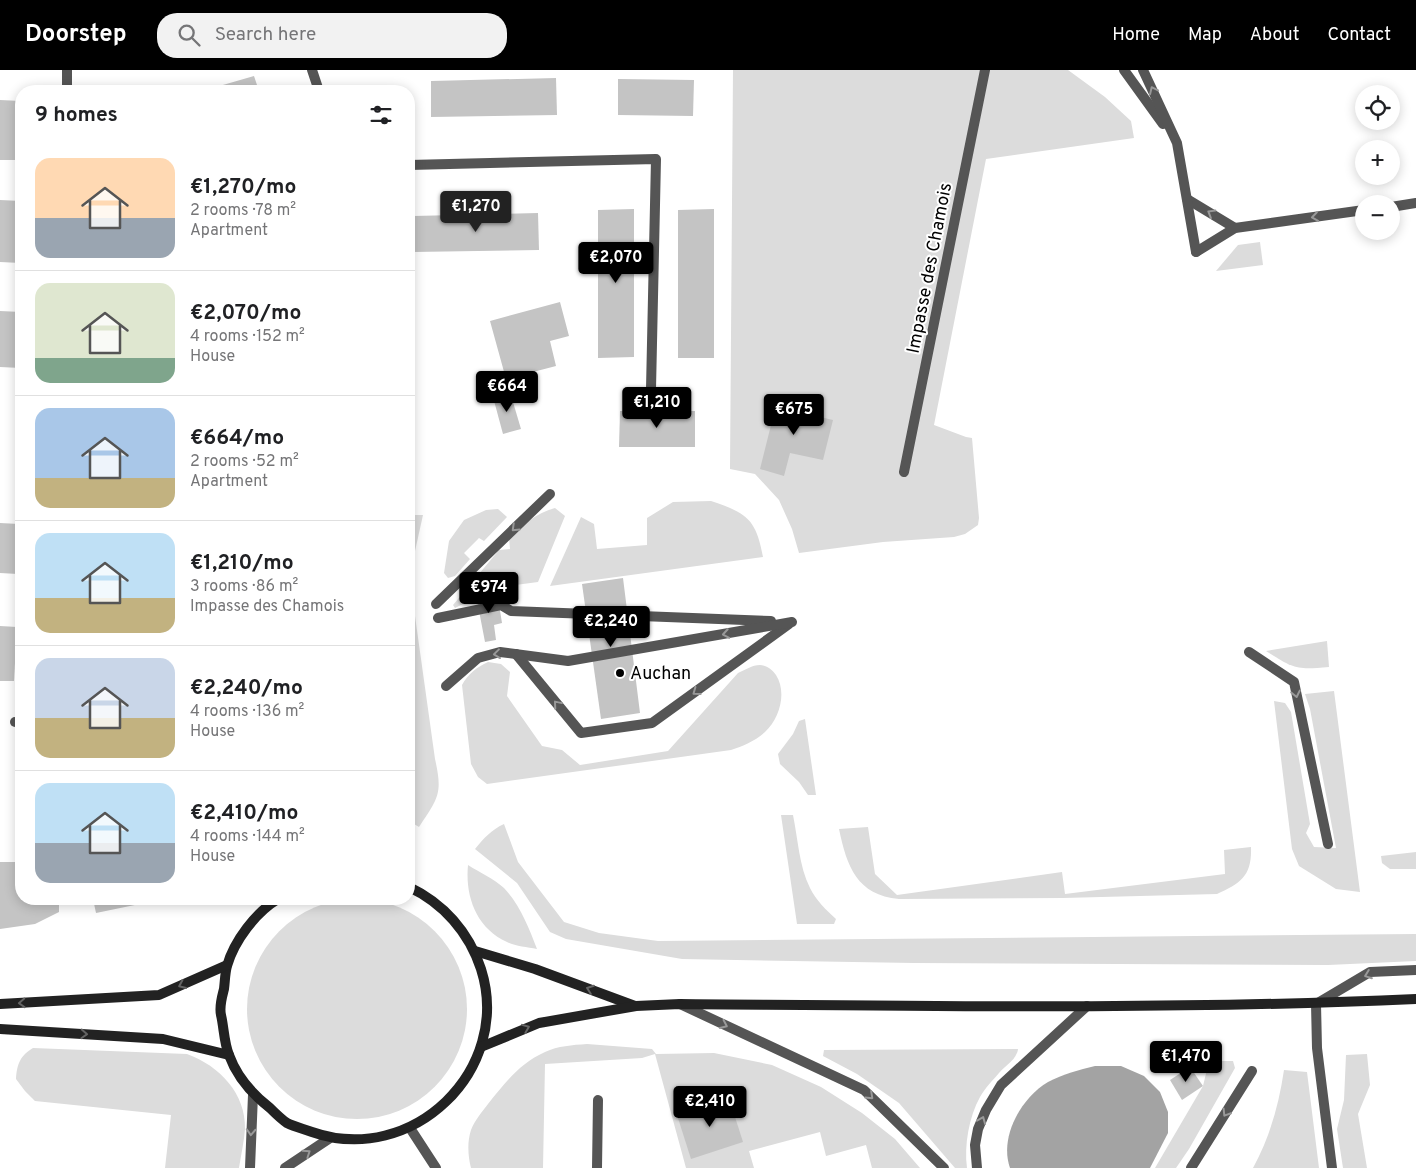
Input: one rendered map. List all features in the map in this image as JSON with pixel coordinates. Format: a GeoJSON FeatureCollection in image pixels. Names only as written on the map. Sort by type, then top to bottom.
{"type":"FeatureCollection","features":[{"type":"Feature","properties":{"kind":"main road"},"geometry":{"type":"LineString","coordinates":[[266,905],[243,933],[227,966],[220,1010],[229,1055],[253,1095],[288,1123],[330,1138],[370,1139],[410,1128],[441,1108],[465,1080],[481,1047],[487,1015],[485,982],[475,951],[450,915],[425,894],[415,889]]}},
{"type":"Feature","properties":{"kind":"main road"},"geometry":{"type":"LineString","coordinates":[[475,951],[534,969],[636,1006]]}},
{"type":"Feature","properties":{"kind":"main road"},"geometry":{"type":"LineString","coordinates":[[0,1004],[159,995],[227,966]]}},
{"type":"Feature","properties":{"kind":"main road"},"geometry":{"type":"LineString","coordinates":[[481,1047],[539,1023],[636,1006],[680,1004],[1087,1006],[1316,1004],[1416,999]]}},
{"type":"Feature","properties":{"kind":"main road"},"geometry":{"type":"LineString","coordinates":[[0,1029],[163,1039],[229,1055]]}},
{"type":"Feature","properties":{"kind":"street"},"geometry":{"type":"LineString","coordinates":[[67,70],[67,85]]}},
{"type":"Feature","properties":{"kind":"street"},"geometry":{"type":"LineString","coordinates":[[312,70],[317,85]]}},
{"type":"Feature","properties":{"kind":"street","name":"Impasse des Chamois"},"geometry":{"type":"LineString","coordinates":[[904,472],[985,70]]}},
{"type":"Feature","properties":{"kind":"street"},"geometry":{"type":"LineString","coordinates":[[1124,70],[1177,142]]}},
{"type":"Feature","properties":{"kind":"street"},"geometry":{"type":"LineString","coordinates":[[1143,70],[1177,142],[1196,252],[1235,228],[1355,211]]}},
{"type":"Feature","properties":{"kind":"street"},"geometry":{"type":"LineString","coordinates":[[415,165],[656,159],[651,389]]}},
{"type":"Feature","properties":{"kind":"street"},"geometry":{"type":"LineString","coordinates":[[1187,199],[1235,228]]}},
{"type":"Feature","properties":{"kind":"street"},"geometry":{"type":"LineString","coordinates":[[1400,206],[1416,204]]}},
{"type":"Feature","properties":{"kind":"street"},"geometry":{"type":"LineString","coordinates":[[436,604],[550,494]]}},
{"type":"Feature","properties":{"kind":"street"},"geometry":{"type":"LineString","coordinates":[[438,618],[501,604],[511,611],[792,622]]}},
{"type":"Feature","properties":{"kind":"street"},"geometry":{"type":"LineString","coordinates":[[446,686],[478,658],[500,652],[568,661],[792,622]]}},
{"type":"Feature","properties":{"kind":"street"},"geometry":{"type":"LineString","coordinates":[[516,654],[581,733],[652,723],[792,622]]}},
{"type":"Feature","properties":{"kind":"street"},"geometry":{"type":"LineString","coordinates":[[1250,652],[1294,682],[1328,844]]}},
{"type":"Feature","properties":{"kind":"street"},"geometry":{"type":"LineString","coordinates":[[1332,1168],[1317,1048],[1316,1004],[1370,972],[1416,970]]}},
{"type":"Feature","properties":{"kind":"street"},"geometry":{"type":"LineString","coordinates":[[680,1004],[864,1090],[944,1168]]}},
{"type":"Feature","properties":{"kind":"street"},"geometry":{"type":"LineString","coordinates":[[977,1168],[975,1145],[978,1129],[986,1110],[1001,1085],[1087,1006]]}},
{"type":"Feature","properties":{"kind":"street"},"geometry":{"type":"LineString","coordinates":[[1191,1168],[1252,1071]]}},
{"type":"Feature","properties":{"kind":"street"},"geometry":{"type":"LineString","coordinates":[[250,1168],[253,1095]]}},
{"type":"Feature","properties":{"kind":"street"},"geometry":{"type":"LineString","coordinates":[[597,1168],[598,1100]]}},
{"type":"Feature","properties":{"kind":"street"},"geometry":{"type":"LineString","coordinates":[[410,1128],[436,1168]]}},
{"type":"Feature","properties":{"kind":"street"},"geometry":{"type":"LineString","coordinates":[[285,1168],[330,1138]]}},
{"type":"Feature","properties":{"kind":"shaded area"},"geometry":{"type":"Polygon","coordinates":[[[733,70],[1068,70],[1105,97],[1131,121],[1134,138],[986,159],[934,425],[972,438],[979,518],[978,525],[965,534],[954,537],[883,542],[799,553],[792,529],[779,500],[755,474],[730,469],[733,70]]]}},
{"type":"Feature","properties":{"kind":"shaded area"},"geometry":{"type":"Polygon","coordinates":[[[1260,242],[1263,265],[1216,271],[1238,245],[1260,242]]]}},
{"type":"Feature","properties":{"kind":"shaded area"},"geometry":{"type":"Polygon","coordinates":[[[711,501],[733,509],[748,519],[757,534],[763,557],[550,586],[581,517],[594,524],[597,549],[647,545],[647,518],[673,502],[711,501]]]}},
{"type":"Feature","properties":{"kind":"shaded area"},"geometry":{"type":"Polygon","coordinates":[[[555,508],[565,516],[538,582],[501,587],[500,593],[465,600],[465,603],[455,608],[453,605],[499,550],[510,549],[509,538],[536,516],[555,508]]]}},
{"type":"Feature","properties":{"kind":"shaded area"},"geometry":{"type":"Polygon","coordinates":[[[498,509],[507,517],[484,541],[479,538],[464,553],[470,559],[455,576],[448,578],[444,573],[449,541],[464,520],[486,510],[498,509]]]}},
{"type":"Feature","properties":{"kind":"shaded area"},"geometry":{"type":"Polygon","coordinates":[[[415,515],[423,515],[415,551],[415,515]]]}},
{"type":"Feature","properties":{"kind":"shaded area"},"geometry":{"type":"Polygon","coordinates":[[[415,616],[439,780],[435,802],[419,827],[415,825],[415,616]]]}},
{"type":"Feature","properties":{"kind":"shaded area"},"geometry":{"type":"Polygon","coordinates":[[[1327,641],[1329,667],[1296,667],[1283,662],[1266,651],[1327,641]]]}},
{"type":"Feature","properties":{"kind":"shaded area"},"geometry":{"type":"Polygon","coordinates":[[[488,662],[501,664],[510,672],[507,696],[542,746],[562,750],[580,765],[668,751],[738,673],[757,665],[767,667],[776,675],[781,689],[780,705],[775,720],[765,732],[749,743],[731,750],[487,784],[478,777],[471,764],[462,685],[473,671],[488,662]]]}},
{"type":"Feature","properties":{"kind":"shaded area"},"geometry":{"type":"Polygon","coordinates":[[[1334,691],[1360,892],[1336,889],[1299,866],[1292,849],[1274,701],[1285,703],[1291,712],[1310,824],[1306,833],[1314,847],[1336,848],[1310,709],[1305,694],[1334,691]]]}},
{"type":"Feature","properties":{"kind":"shaded area"},"geometry":{"type":"Polygon","coordinates":[[[805,719],[816,795],[808,795],[799,782],[780,764],[778,754],[793,734],[799,721],[805,719]]]}},
{"type":"Feature","properties":{"kind":"shaded area"},"geometry":{"type":"Polygon","coordinates":[[[781,815],[793,815],[806,880],[818,901],[836,919],[834,924],[797,924],[781,815]]]}},
{"type":"Feature","properties":{"kind":"shaded area"},"geometry":{"type":"Polygon","coordinates":[[[504,824],[518,862],[564,922],[599,933],[658,941],[1416,934],[1416,961],[1328,965],[914,963],[682,959],[566,939],[550,932],[517,883],[475,849],[488,835],[504,824]]]}},
{"type":"Feature","properties":{"kind":"shaded area"},"geometry":{"type":"Polygon","coordinates":[[[868,827],[875,874],[897,895],[1062,872],[1065,894],[1225,874],[1224,850],[1251,847],[1251,857],[1247,872],[1239,882],[1217,894],[1063,898],[899,899],[873,892],[856,877],[850,867],[839,829],[868,827]]]}},
{"type":"Feature","properties":{"kind":"shaded area"},"geometry":{"type":"Polygon","coordinates":[[[1416,852],[1416,869],[1390,869],[1382,863],[1381,856],[1416,852]]]}},
{"type":"Feature","properties":{"kind":"shaded area"},"geometry":{"type":"Polygon","coordinates":[[[468,865],[496,882],[510,895],[524,917],[537,949],[510,943],[496,936],[480,920],[468,888],[468,865]]]}},
{"type":"Feature","properties":{"kind":"shaded area"},"geometry":{"type":"Polygon","coordinates":[[[322,905],[392,905],[409,912],[427,924],[442,939],[454,957],[462,977],[466,998],[466,1020],[462,1041],[454,1061],[442,1079],[427,1094],[409,1106],[389,1114],[357,1119],[325,1114],[305,1106],[287,1094],[272,1079],[260,1061],[252,1041],[247,1009],[252,977],[260,957],[272,939],[287,924],[305,912],[322,905]]]}},
{"type":"Feature","properties":{"kind":"shaded area"},"geometry":{"type":"Polygon","coordinates":[[[587,1044],[652,1049],[656,1054],[714,1053],[772,1065],[821,1087],[862,1113],[895,1139],[920,1168],[872,1168],[866,1145],[826,1156],[820,1132],[749,1151],[754,1168],[686,1168],[655,1054],[642,1058],[545,1064],[543,1168],[471,1168],[468,1149],[471,1130],[481,1113],[507,1081],[520,1068],[545,1052],[560,1047],[587,1044]]]}},
{"type":"Feature","properties":{"kind":"shaded area"},"geometry":{"type":"Polygon","coordinates":[[[33,1048],[187,1054],[199,1059],[229,1083],[241,1104],[245,1129],[239,1168],[165,1168],[171,1115],[35,1101],[16,1079],[20,1061],[33,1048]]]}},
{"type":"Feature","properties":{"kind":"shaded area"},"geometry":{"type":"Polygon","coordinates":[[[1018,1049],[1013,1059],[987,1087],[976,1105],[970,1122],[967,1141],[967,1168],[955,1168],[899,1103],[857,1074],[823,1056],[824,1050],[1018,1049]]]}},
{"type":"Feature","properties":{"kind":"shaded area"},"geometry":{"type":"Polygon","coordinates":[[[1367,1054],[1370,1085],[1358,1114],[1367,1168],[1343,1168],[1337,1129],[1344,1100],[1346,1055],[1367,1054]]]}},
{"type":"Feature","properties":{"kind":"shaded area"},"geometry":{"type":"Polygon","coordinates":[[[1209,1061],[1233,1061],[1235,1068],[1189,1149],[1176,1168],[1155,1168],[1203,1086],[1209,1061]]]}},
{"type":"Feature","properties":{"kind":"shaded area"},"geometry":{"type":"Polygon","coordinates":[[[1095,1066],[1121,1066],[1144,1076],[1160,1092],[1168,1112],[1168,1133],[1150,1168],[1010,1168],[1007,1156],[1010,1131],[1021,1108],[1029,1098],[1038,1089],[1054,1079],[1095,1066]]]}},
{"type":"Feature","properties":{"kind":"shaded area"},"geometry":{"type":"Polygon","coordinates":[[[1284,1070],[1307,1072],[1319,1168],[1253,1168],[1273,1120],[1284,1070]]]}},
{"type":"Feature","properties":{"kind":"building"},"geometry":{"type":"Polygon","coordinates":[[[254,76],[257,85],[223,85],[254,76]]]}},
{"type":"Feature","properties":{"kind":"building"},"geometry":{"type":"Polygon","coordinates":[[[556,78],[557,115],[431,117],[431,81],[556,78]]]}},
{"type":"Feature","properties":{"kind":"building"},"geometry":{"type":"Polygon","coordinates":[[[618,79],[694,80],[693,116],[618,115],[618,79]]]}},
{"type":"Feature","properties":{"kind":"building"},"geometry":{"type":"Polygon","coordinates":[[[0,100],[15,101],[15,160],[0,160],[0,100]]]}},
{"type":"Feature","properties":{"kind":"building"},"geometry":{"type":"Polygon","coordinates":[[[0,200],[15,201],[15,263],[0,262],[0,200]]]}},
{"type":"Feature","properties":{"kind":"building"},"geometry":{"type":"Polygon","coordinates":[[[634,209],[634,357],[598,358],[598,210],[634,209]]]}},
{"type":"Feature","properties":{"kind":"building"},"geometry":{"type":"Polygon","coordinates":[[[714,209],[714,358],[678,358],[678,210],[714,209]]]}},
{"type":"Feature","properties":{"kind":"building"},"geometry":{"type":"Polygon","coordinates":[[[538,213],[539,250],[415,252],[415,216],[538,213]]]}},
{"type":"Feature","properties":{"kind":"building"},"geometry":{"type":"Polygon","coordinates":[[[560,302],[569,336],[550,341],[556,366],[506,379],[490,321],[560,302]]]}},
{"type":"Feature","properties":{"kind":"building"},"geometry":{"type":"Polygon","coordinates":[[[0,311],[15,312],[15,368],[0,367],[0,311]]]}},
{"type":"Feature","properties":{"kind":"building"},"geometry":{"type":"Polygon","coordinates":[[[510,392],[521,429],[503,434],[493,397],[510,392]]]}},
{"type":"Feature","properties":{"kind":"building"},"geometry":{"type":"Polygon","coordinates":[[[778,397],[800,403],[799,412],[833,420],[823,460],[790,453],[784,476],[760,469],[778,397]]]}},
{"type":"Feature","properties":{"kind":"building"},"geometry":{"type":"Polygon","coordinates":[[[620,411],[695,411],[695,447],[619,447],[620,411]]]}},
{"type":"Feature","properties":{"kind":"building"},"geometry":{"type":"Polygon","coordinates":[[[0,523],[15,524],[15,574],[0,573],[0,523]]]}},
{"type":"Feature","properties":{"kind":"building"},"geometry":{"type":"Polygon","coordinates":[[[623,578],[640,713],[601,719],[582,584],[623,578]]]}},
{"type":"Feature","properties":{"kind":"building"},"geometry":{"type":"Polygon","coordinates":[[[497,592],[502,623],[494,625],[496,640],[485,642],[476,595],[497,592]]]}},
{"type":"Feature","properties":{"kind":"building"},"geometry":{"type":"Polygon","coordinates":[[[0,626],[15,627],[14,681],[0,681],[0,626]]]}},
{"type":"Feature","properties":{"kind":"building"},"geometry":{"type":"Polygon","coordinates":[[[0,862],[15,862],[15,905],[59,905],[59,912],[35,924],[0,929],[0,862]]]}},
{"type":"Feature","properties":{"kind":"building"},"geometry":{"type":"Polygon","coordinates":[[[94,905],[135,905],[96,913],[94,905]]]}},
{"type":"Feature","properties":{"kind":"building"},"geometry":{"type":"Polygon","coordinates":[[[1190,1067],[1203,1086],[1182,1100],[1170,1080],[1190,1067]]]}},
{"type":"Feature","properties":{"kind":"building"},"geometry":{"type":"Polygon","coordinates":[[[729,1098],[743,1142],[691,1159],[677,1115],[729,1098]]]}},
{"type":"Feature","properties":{"kind":"place","name":"Auchan"},"geometry":{"type":"Point","coordinates":[620,673]}}]}
